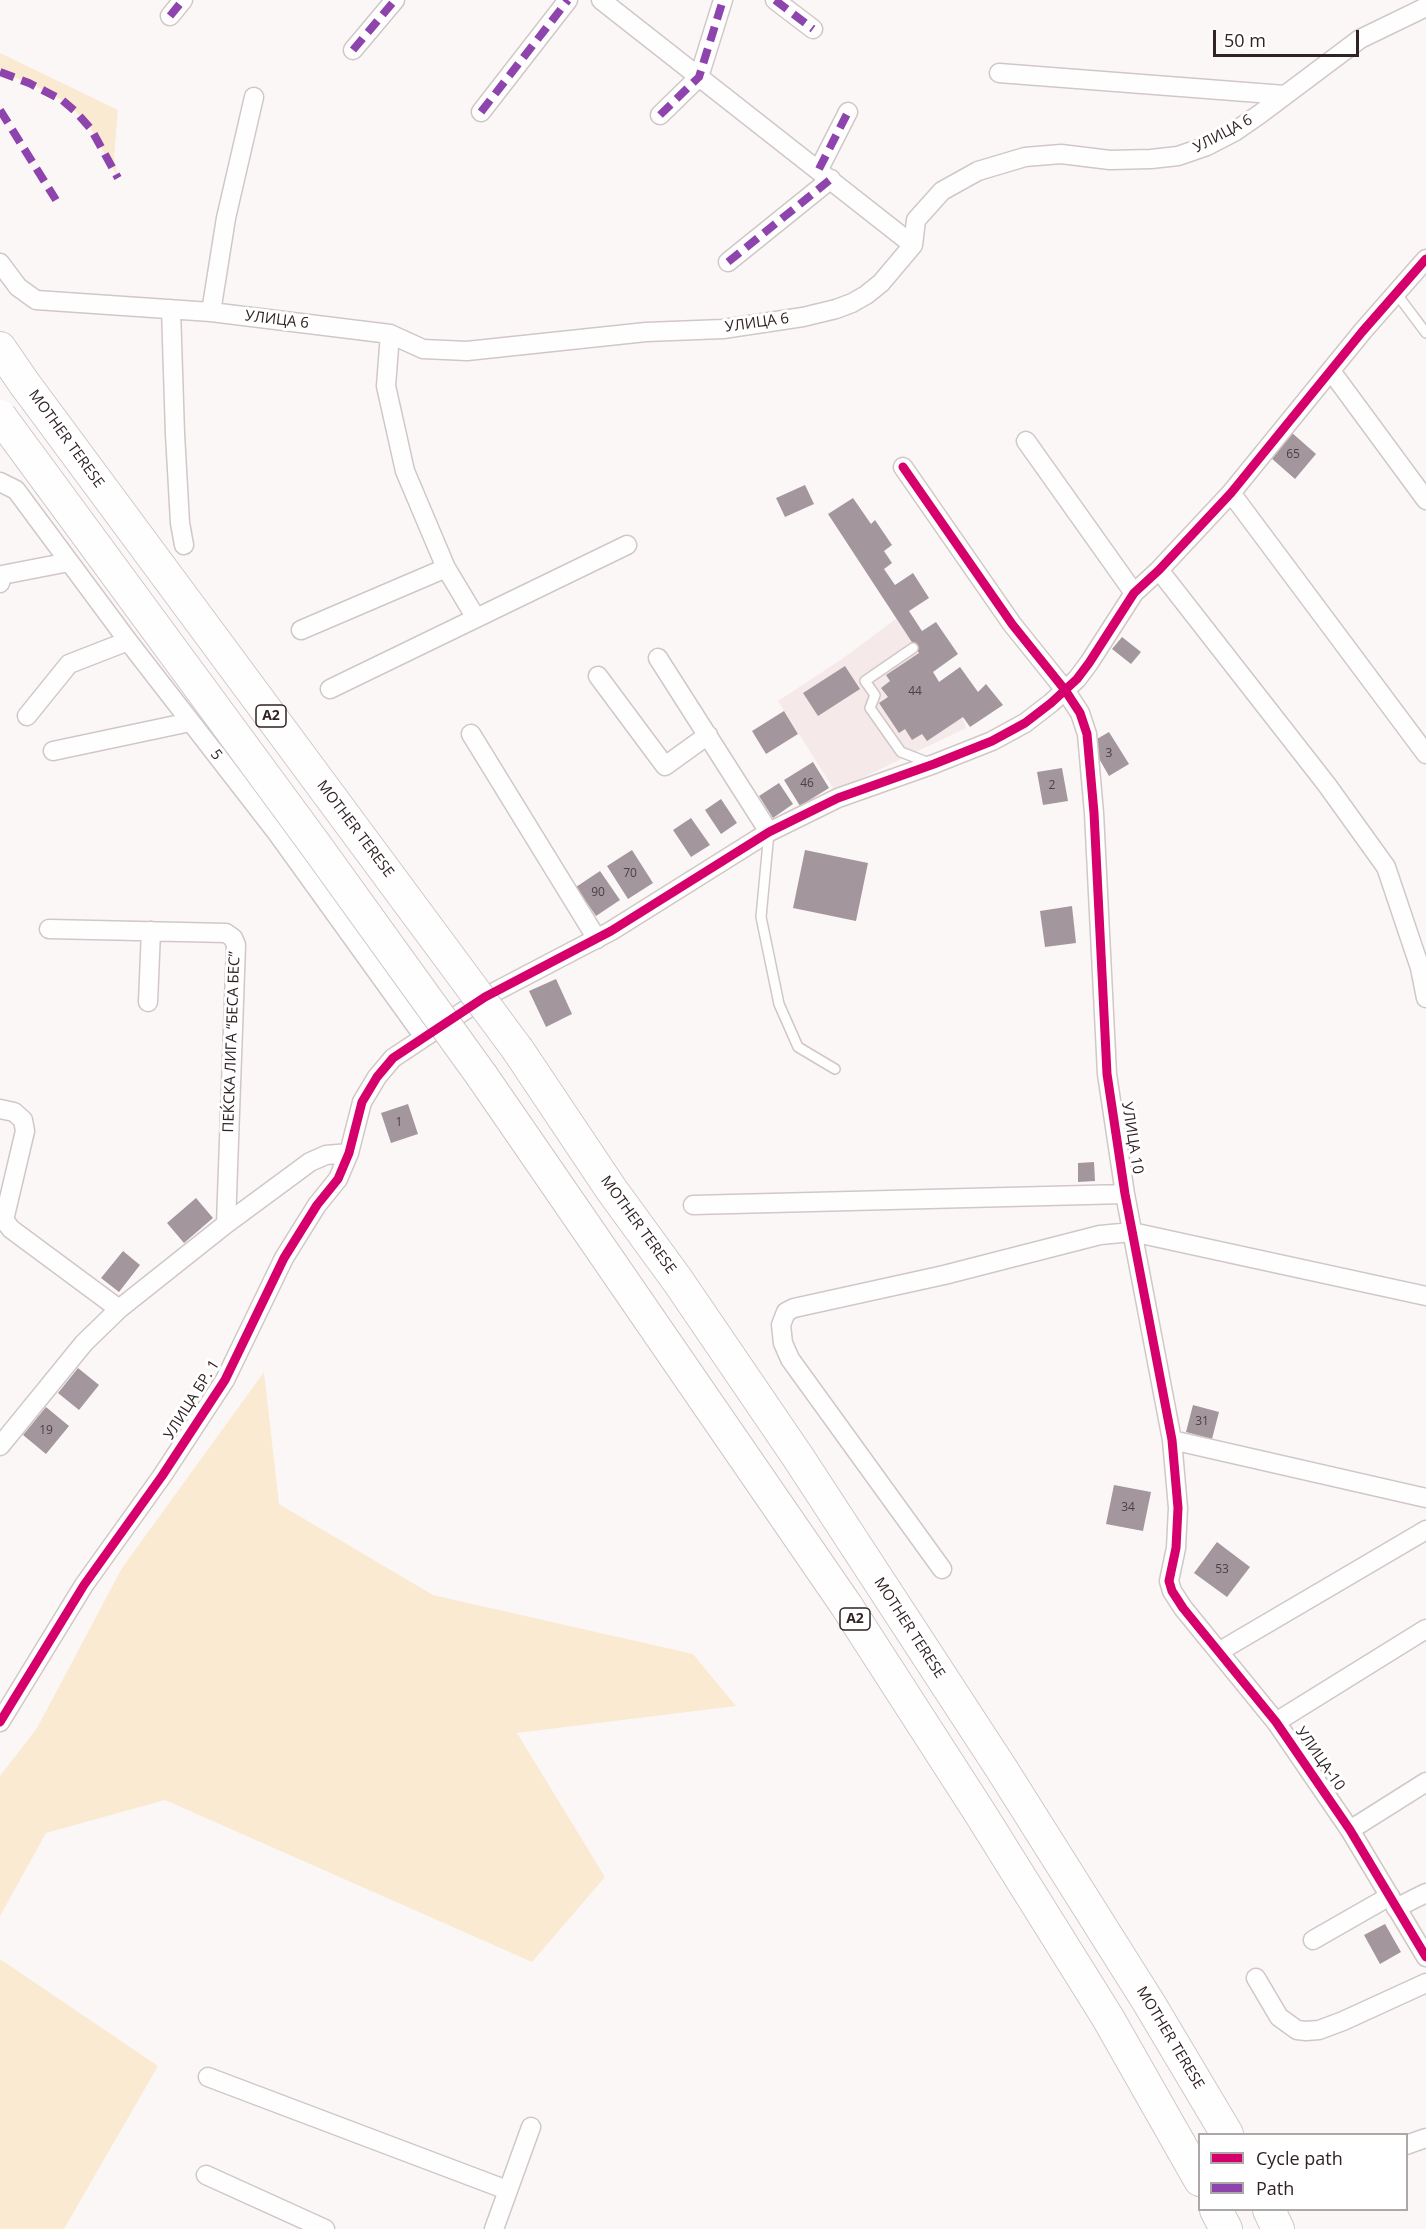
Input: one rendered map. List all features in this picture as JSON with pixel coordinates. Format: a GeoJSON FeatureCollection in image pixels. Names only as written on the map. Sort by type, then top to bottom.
{"type":"FeatureCollection","features":[{"type":"Feature","properties":{"kind":"highway","name":"MOTHER TERESE"},"geometry":{"type":"LineString","coordinates":[[0,348],[518,1050],[611,1189],[678,1281],[798,1457],[1001,1768],[1149,2003],[1226,2133]]}},
{"type":"Feature","properties":{"kind":"highway","name":"A2"},"geometry":{"type":"LineString","coordinates":[[0,416],[482,1076],[852,1615],[980,1813],[1108,2018],[1198,2176]]}},
{"type":"Feature","properties":{"kind":"highway"},"geometry":{"type":"LineString","coordinates":[[1217,2211],[1226,2229]]}},
{"type":"Feature","properties":{"kind":"highway"},"geometry":{"type":"LineString","coordinates":[[1269,2211],[1278,2229]]}},
{"type":"Feature","properties":{"kind":"street"},"geometry":{"type":"LineString","coordinates":[[170,16],[183,0]]}},
{"type":"Feature","properties":{"kind":"street"},"geometry":{"type":"LineString","coordinates":[[353,50],[395,0]]}},
{"type":"Feature","properties":{"kind":"street"},"geometry":{"type":"LineString","coordinates":[[481,112],[568,0]]}},
{"type":"Feature","properties":{"kind":"street"},"geometry":{"type":"LineString","coordinates":[[601,0],[913,245]]}},
{"type":"Feature","properties":{"kind":"street"},"geometry":{"type":"LineString","coordinates":[[660,115],[699,77],[723,0]]}},
{"type":"Feature","properties":{"kind":"street"},"geometry":{"type":"LineString","coordinates":[[776,0],[813,29]]}},
{"type":"Feature","properties":{"kind":"street","name":"УЛИЦА 6"},"geometry":{"type":"LineString","coordinates":[[0,263],[18,287],[36,300],[211,312],[390,334],[423,349],[467,351],[646,332],[723,329],[803,317],[844,306],[866,295],[886,277],[913,245],[916,220],[942,191],[978,171],[1025,158],[1061,154],[1110,160],[1178,156],[1207,146],[1234,132],[1360,39],[1426,7]]}},
{"type":"Feature","properties":{"kind":"street"},"geometry":{"type":"LineString","coordinates":[[999,73],[1285,95]]}},
{"type":"Feature","properties":{"kind":"street"},"geometry":{"type":"LineString","coordinates":[[211,312],[226,218],[254,97]]}},
{"type":"Feature","properties":{"kind":"street"},"geometry":{"type":"LineString","coordinates":[[728,262],[825,174],[848,111]]}},
{"type":"Feature","properties":{"kind":"street","name":"УЛИЦА БР. 1"},"geometry":{"type":"LineString","coordinates":[[0,1722],[84,1585],[162,1476],[225,1380],[284,1258],[317,1205],[338,1179],[349,1152],[362,1102],[377,1077],[393,1058],[485,997],[597,939],[769,832],[838,798],[992,741],[1043,710],[1089,663],[1134,593],[1231,494],[1426,259]]}},
{"type":"Feature","properties":{"kind":"street"},"geometry":{"type":"LineString","coordinates":[[171,309],[175,434],[180,523],[184,545]]}},
{"type":"Feature","properties":{"kind":"street"},"geometry":{"type":"LineString","coordinates":[[390,334],[386,386],[399,450],[414,495],[446,568],[476,618]]}},
{"type":"Feature","properties":{"kind":"street"},"geometry":{"type":"LineString","coordinates":[[1331,371],[1426,500]]}},
{"type":"Feature","properties":{"kind":"street"},"geometry":{"type":"LineString","coordinates":[[1026,441],[1134,593]]}},
{"type":"Feature","properties":{"kind":"street","name":"УЛИЦА 10"},"geometry":{"type":"LineString","coordinates":[[903,467],[1012,624],[1065,690],[1080,713],[1087,734],[1094,813],[1107,1074],[1125,1194],[1172,1440],[1178,1508],[1176,1548],[1169,1581],[1172,1591]]}},
{"type":"Feature","properties":{"kind":"street","name":"5"},"geometry":{"type":"LineString","coordinates":[[5,488],[69,562],[277,833],[424,1037]]}},
{"type":"Feature","properties":{"kind":"street"},"geometry":{"type":"LineString","coordinates":[[1231,494],[1426,754]]}},
{"type":"Feature","properties":{"kind":"street"},"geometry":{"type":"LineString","coordinates":[[330,689],[627,545]]}},
{"type":"Feature","properties":{"kind":"street"},"geometry":{"type":"LineString","coordinates":[[0,584],[2,575],[69,562]]}},
{"type":"Feature","properties":{"kind":"street"},"geometry":{"type":"LineString","coordinates":[[301,630],[446,568]]}},
{"type":"Feature","properties":{"kind":"street"},"geometry":{"type":"LineString","coordinates":[[1159,570],[1327,785],[1386,867],[1420,968],[1426,998]]}},
{"type":"Feature","properties":{"kind":"street"},"geometry":{"type":"LineString","coordinates":[[27,716],[69,664],[128,641]]}},
{"type":"Feature","properties":{"kind":"street"},"geometry":{"type":"LineString","coordinates":[[658,658],[769,832]]}},
{"type":"Feature","properties":{"kind":"street"},"geometry":{"type":"LineString","coordinates":[[598,676],[666,766],[708,735]]}},
{"type":"Feature","properties":{"kind":"street"},"geometry":{"type":"LineString","coordinates":[[53,751],[190,722]]}},
{"type":"Feature","properties":{"kind":"street"},"geometry":{"type":"LineString","coordinates":[[471,734],[597,939]]}},
{"type":"Feature","properties":{"kind":"street","name":"ПЕЌСКА ЛИГА “БЕСА БЕС”"},"geometry":{"type":"LineString","coordinates":[[49,928],[226,933],[233,938],[236,945],[226,1224]]}},
{"type":"Feature","properties":{"kind":"street"},"geometry":{"type":"LineString","coordinates":[[148,1002],[151,931]]}},
{"type":"Feature","properties":{"kind":"street"},"geometry":{"type":"LineString","coordinates":[[0,1109],[14,1112],[23,1120],[25,1131],[4,1220],[11,1228],[119,1309]]}},
{"type":"Feature","properties":{"kind":"street"},"geometry":{"type":"LineString","coordinates":[[0,1446],[84,1343],[119,1309],[226,1224],[310,1162],[326,1155],[349,1152]]}},
{"type":"Feature","properties":{"kind":"street"},"geometry":{"type":"LineString","coordinates":[[693,1205],[1125,1194]]}},
{"type":"Feature","properties":{"kind":"street"},"geometry":{"type":"LineString","coordinates":[[942,1569],[790,1359],[781,1334],[786,1312],[804,1304],[944,1275],[1100,1235],[1132,1232],[1426,1296]]}},
{"type":"Feature","properties":{"kind":"street"},"geometry":{"type":"LineString","coordinates":[[1172,1440],[1426,1498]]}},
{"type":"Feature","properties":{"kind":"street"},"geometry":{"type":"LineString","coordinates":[[1220,1651],[1426,1530]]}},
{"type":"Feature","properties":{"kind":"street","name":"УЛИЦА-10"},"geometry":{"type":"LineString","coordinates":[[1172,1591],[1183,1608],[1276,1722],[1350,1830],[1426,1957]]}},
{"type":"Feature","properties":{"kind":"street"},"geometry":{"type":"LineString","coordinates":[[1276,1722],[1426,1629]]}},
{"type":"Feature","properties":{"kind":"street"},"geometry":{"type":"LineString","coordinates":[[1350,1830],[1426,1782]]}},
{"type":"Feature","properties":{"kind":"street"},"geometry":{"type":"LineString","coordinates":[[1313,1940],[1393,1902],[1426,1893]]}},
{"type":"Feature","properties":{"kind":"street"},"geometry":{"type":"LineString","coordinates":[[1256,1978],[1279,2017],[1297,2030],[1306,2031],[1319,2030],[1426,1983]]}},
{"type":"Feature","properties":{"kind":"street"},"geometry":{"type":"LineString","coordinates":[[208,2078],[507,2190]]}},
{"type":"Feature","properties":{"kind":"street"},"geometry":{"type":"LineString","coordinates":[[494,2229],[531,2127]]}},
{"type":"Feature","properties":{"kind":"street"},"geometry":{"type":"LineString","coordinates":[[1408,2145],[1426,2138]]}},
{"type":"Feature","properties":{"kind":"street"},"geometry":{"type":"LineString","coordinates":[[207,2175],[326,2229]]}},
{"type":"Feature","properties":{"kind":"lane"},"geometry":{"type":"LineString","coordinates":[[1396,293],[1426,333]]}},
{"type":"Feature","properties":{"kind":"lane"},"geometry":{"type":"LineString","coordinates":[[913,648],[866,681],[875,695],[870,708],[901,752],[934,764]]}},
{"type":"Feature","properties":{"kind":"lane"},"geometry":{"type":"LineString","coordinates":[[769,832],[761,917],[779,1004],[798,1047],[835,1069]]}},
{"type":"Feature","properties":{"kind":"shaded area"},"geometry":{"type":"Polygon","coordinates":[[[0,53],[118,110],[114,157],[118,178],[91,129],[76,112],[62,100],[29,83],[0,72],[0,53]]]}},
{"type":"Feature","properties":{"kind":"shaded area"},"geometry":{"type":"Polygon","coordinates":[[[897,618],[963,717],[966,728],[835,791],[778,701],[842,659],[897,618]]]}},
{"type":"Feature","properties":{"kind":"shaded area"},"geometry":{"type":"Polygon","coordinates":[[[264,1372],[279,1504],[433,1595],[693,1654],[736,1706],[517,1733],[605,1877],[532,1962],[165,1800],[46,1833],[0,1916],[0,1776],[37,1728],[122,1568],[264,1372]]]}},
{"type":"Feature","properties":{"kind":"shaded area"},"geometry":{"type":"Polygon","coordinates":[[[0,1959],[158,2066],[64,2229],[0,2229],[0,1959]]]}},
{"type":"Feature","properties":{"kind":"building"},"geometry":{"type":"Polygon","coordinates":[[[1291,432],[1316,454],[1295,479],[1270,457],[1291,432]]]}},
{"type":"Feature","properties":{"kind":"building"},"geometry":{"type":"Polygon","coordinates":[[[805,485],[814,504],[785,517],[776,498],[805,485]]]}},
{"type":"Feature","properties":{"kind":"building"},"geometry":{"type":"Polygon","coordinates":[[[853,498],[871,524],[875,520],[892,545],[884,551],[892,563],[884,569],[895,585],[913,573],[929,598],[909,611],[922,631],[936,622],[958,654],[933,672],[939,682],[960,667],[978,692],[986,684],[1003,705],[970,727],[963,717],[927,741],[922,734],[912,740],[905,729],[899,733],[879,703],[888,697],[881,688],[890,681],[886,675],[919,653],[828,514],[853,498]]]}},
{"type":"Feature","properties":{"kind":"building"},"geometry":{"type":"Polygon","coordinates":[[[1122,637],[1141,652],[1131,664],[1112,649],[1122,637]]]}},
{"type":"Feature","properties":{"kind":"building"},"geometry":{"type":"Polygon","coordinates":[[[845,666],[860,689],[818,716],[803,693],[845,666]]]}},
{"type":"Feature","properties":{"kind":"building"},"geometry":{"type":"Polygon","coordinates":[[[784,711],[798,734],[766,754],[752,731],[784,711]]]}},
{"type":"Feature","properties":{"kind":"building"},"geometry":{"type":"Polygon","coordinates":[[[1109,732],[1129,764],[1109,776],[1090,743],[1109,732]]]}},
{"type":"Feature","properties":{"kind":"building"},"geometry":{"type":"Polygon","coordinates":[[[813,762],[829,788],[800,806],[784,780],[813,762]]]}},
{"type":"Feature","properties":{"kind":"building"},"geometry":{"type":"Polygon","coordinates":[[[1062,768],[1068,801],[1043,805],[1037,772],[1062,768]]]}},
{"type":"Feature","properties":{"kind":"building"},"geometry":{"type":"Polygon","coordinates":[[[779,783],[793,804],[773,818],[759,796],[779,783]]]}},
{"type":"Feature","properties":{"kind":"building"},"geometry":{"type":"Polygon","coordinates":[[[721,799],[737,823],[721,834],[705,810],[721,799]]]}},
{"type":"Feature","properties":{"kind":"building"},"geometry":{"type":"Polygon","coordinates":[[[691,818],[710,845],[691,857],[673,830],[691,818]]]}},
{"type":"Feature","properties":{"kind":"building"},"geometry":{"type":"Polygon","coordinates":[[[632,850],[653,883],[628,899],[607,866],[632,850]]]}},
{"type":"Feature","properties":{"kind":"building"},"geometry":{"type":"Polygon","coordinates":[[[805,850],[868,863],[856,921],[793,908],[805,850]]]}},
{"type":"Feature","properties":{"kind":"building"},"geometry":{"type":"Polygon","coordinates":[[[600,871],[620,900],[596,916],[576,887],[600,871]]]}},
{"type":"Feature","properties":{"kind":"building"},"geometry":{"type":"Polygon","coordinates":[[[1072,906],[1076,943],[1045,947],[1040,911],[1072,906]]]}},
{"type":"Feature","properties":{"kind":"building"},"geometry":{"type":"Polygon","coordinates":[[[556,979],[572,1014],[546,1027],[529,991],[556,979]]]}},
{"type":"Feature","properties":{"kind":"building"},"geometry":{"type":"Polygon","coordinates":[[[408,1104],[418,1134],[391,1143],[381,1113],[408,1104]]]}},
{"type":"Feature","properties":{"kind":"building"},"geometry":{"type":"Polygon","coordinates":[[[1094,1162],[1095,1181],[1078,1182],[1078,1163],[1094,1162]]]}},
{"type":"Feature","properties":{"kind":"building"},"geometry":{"type":"Polygon","coordinates":[[[196,1198],[213,1218],[184,1243],[167,1223],[196,1198]]]}},
{"type":"Feature","properties":{"kind":"building"},"geometry":{"type":"Polygon","coordinates":[[[123,1251],[140,1265],[119,1292],[101,1278],[123,1251]]]}},
{"type":"Feature","properties":{"kind":"building"},"geometry":{"type":"Polygon","coordinates":[[[78,1368],[99,1385],[79,1410],[58,1393],[78,1368]]]}},
{"type":"Feature","properties":{"kind":"building"},"geometry":{"type":"Polygon","coordinates":[[[1193,1405],[1219,1412],[1212,1439],[1186,1432],[1193,1405]]]}},
{"type":"Feature","properties":{"kind":"building"},"geometry":{"type":"Polygon","coordinates":[[[46,1407],[69,1426],[46,1454],[23,1435],[46,1407]]]}},
{"type":"Feature","properties":{"kind":"building"},"geometry":{"type":"Polygon","coordinates":[[[1114,1485],[1151,1492],[1143,1531],[1106,1524],[1114,1485]]]}},
{"type":"Feature","properties":{"kind":"building"},"geometry":{"type":"Polygon","coordinates":[[[1217,1542],[1250,1567],[1227,1597],[1194,1573],[1217,1542]]]}},
{"type":"Feature","properties":{"kind":"building"},"geometry":{"type":"Polygon","coordinates":[[[1385,1924],[1401,1952],[1380,1964],[1364,1935],[1385,1924]]]}},
{"type":"Feature","properties":{"kind":"marked path"},"geometry":{"type":"LineString","coordinates":[[170,16],[183,0]]}},
{"type":"Feature","properties":{"kind":"marked path"},"geometry":{"type":"LineString","coordinates":[[353,50],[395,0]]}},
{"type":"Feature","properties":{"kind":"marked path"},"geometry":{"type":"LineString","coordinates":[[481,112],[568,0]]}},
{"type":"Feature","properties":{"kind":"marked path"},"geometry":{"type":"LineString","coordinates":[[660,115],[699,77],[723,0]]}},
{"type":"Feature","properties":{"kind":"marked path"},"geometry":{"type":"LineString","coordinates":[[775,0],[813,29]]}},
{"type":"Feature","properties":{"kind":"marked path"},"geometry":{"type":"LineString","coordinates":[[0,72],[29,83],[62,100],[76,112],[91,129],[118,178]]}},
{"type":"Feature","properties":{"kind":"marked path"},"geometry":{"type":"LineString","coordinates":[[0,110],[56,200]]}},
{"type":"Feature","properties":{"kind":"marked path"},"geometry":{"type":"LineString","coordinates":[[819,169],[848,112]]}},
{"type":"Feature","properties":{"kind":"marked path"},"geometry":{"type":"LineString","coordinates":[[728,262],[831,179]]}},
{"type":"Feature","properties":{"kind":"cycle path"},"geometry":{"type":"LineString","coordinates":[[0,1722],[84,1585],[162,1476],[225,1380],[284,1258],[317,1205],[338,1179],[349,1153],[362,1102],[377,1077],[393,1058],[485,997],[611,931],[769,832],[838,798],[992,741],[1025,723],[1051,703],[1077,679],[1134,593],[1159,570],[1231,493],[1362,332],[1426,259]]}},
{"type":"Feature","properties":{"kind":"cycle path"},"geometry":{"type":"LineString","coordinates":[[903,467],[1012,624],[1065,690],[1080,713],[1087,734],[1094,813],[1107,1074],[1125,1194],[1172,1440],[1178,1508],[1176,1548],[1169,1581],[1172,1591],[1183,1608],[1276,1722],[1350,1830],[1426,1957]]}}]}
